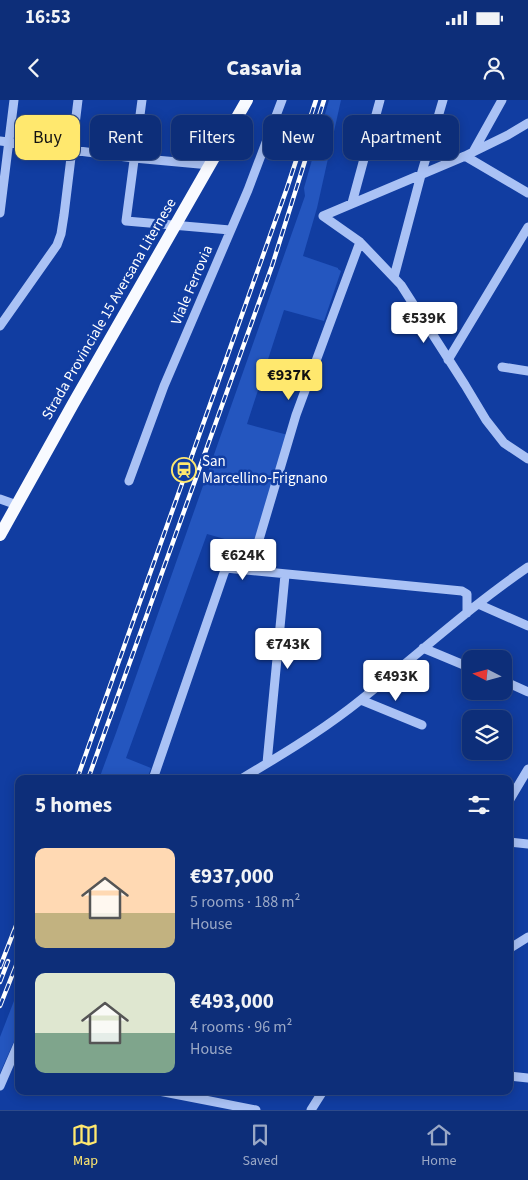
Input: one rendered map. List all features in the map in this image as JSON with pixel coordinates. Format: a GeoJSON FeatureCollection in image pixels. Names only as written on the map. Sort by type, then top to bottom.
{"type":"FeatureCollection","features":[{"type":"Feature","properties":{"kind":"main road","name":"Strada Provinciale 15 Aversana Liternese"},"geometry":{"type":"LineString","coordinates":[[0,535],[247,100]]}},
{"type":"Feature","properties":{"kind":"street"},"geometry":{"type":"LineString","coordinates":[[0,213],[4,142],[14,100]]}},
{"type":"Feature","properties":{"kind":"street"},"geometry":{"type":"LineString","coordinates":[[76,115],[78,100]]}},
{"type":"Feature","properties":{"kind":"street"},"geometry":{"type":"LineString","coordinates":[[140,115],[142,100]]}},
{"type":"Feature","properties":{"kind":"street","name":"Viale Ferrovia"},"geometry":{"type":"LineString","coordinates":[[129,481],[164,386],[248,190],[282,100]]}},
{"type":"Feature","properties":{"kind":"street"},"geometry":{"type":"LineString","coordinates":[[352,203],[380,100]]}},
{"type":"Feature","properties":{"kind":"street"},"geometry":{"type":"LineString","coordinates":[[394,277],[420,175],[443,100]]}},
{"type":"Feature","properties":{"kind":"street"},"geometry":{"type":"LineString","coordinates":[[469,154],[502,100]]}},
{"type":"Feature","properties":{"kind":"street"},"geometry":{"type":"LineString","coordinates":[[528,123],[508,136],[469,154],[323,216],[360,242],[401,285],[486,420],[504,443],[528,459]]}},
{"type":"Feature","properties":{"kind":"street"},"geometry":{"type":"LineString","coordinates":[[469,154],[528,193]]}},
{"type":"Feature","properties":{"kind":"street"},"geometry":{"type":"LineString","coordinates":[[0,326],[57,246],[61,234],[70,160]]}},
{"type":"Feature","properties":{"kind":"street"},"geometry":{"type":"LineString","coordinates":[[134,160],[126,221],[230,230]]}},
{"type":"Feature","properties":{"kind":"street"},"geometry":{"type":"LineString","coordinates":[[156,160],[210,165]]}},
{"type":"Feature","properties":{"kind":"street"},"geometry":{"type":"LineString","coordinates":[[448,360],[528,227]]}},
{"type":"Feature","properties":{"kind":"street"},"geometry":{"type":"LineString","coordinates":[[250,570],[296,415],[360,242]]}},
{"type":"Feature","properties":{"kind":"street"},"geometry":{"type":"LineString","coordinates":[[502,367],[528,371]]}},
{"type":"Feature","properties":{"kind":"street"},"geometry":{"type":"LineString","coordinates":[[0,499],[17,505]]}},
{"type":"Feature","properties":{"kind":"street"},"geometry":{"type":"LineString","coordinates":[[248,775],[304,741],[361,700],[498,588],[528,567]]}},
{"type":"Feature","properties":{"kind":"street"},"geometry":{"type":"LineString","coordinates":[[154,775],[226,568],[462,591],[467,594],[467,613]]}},
{"type":"Feature","properties":{"kind":"street"},"geometry":{"type":"LineString","coordinates":[[268,763],[285,575]]}},
{"type":"Feature","properties":{"kind":"street"},"geometry":{"type":"LineString","coordinates":[[478,604],[528,626]]}},
{"type":"Feature","properties":{"kind":"street"},"geometry":{"type":"LineString","coordinates":[[423,648],[462,664]]}},
{"type":"Feature","properties":{"kind":"street"},"geometry":{"type":"LineString","coordinates":[[512,685],[528,692]]}},
{"type":"Feature","properties":{"kind":"street"},"geometry":{"type":"LineString","coordinates":[[361,700],[422,726]]}},
{"type":"Feature","properties":{"kind":"street"},"geometry":{"type":"LineString","coordinates":[[513,794],[528,769]]}},
{"type":"Feature","properties":{"kind":"street"},"geometry":{"type":"LineString","coordinates":[[513,842],[528,844]]}},
{"type":"Feature","properties":{"kind":"street"},"geometry":{"type":"LineString","coordinates":[[513,946],[528,937]]}},
{"type":"Feature","properties":{"kind":"street"},"geometry":{"type":"LineString","coordinates":[[0,1086],[15,1051]]}},
{"type":"Feature","properties":{"kind":"street"},"geometry":{"type":"LineString","coordinates":[[513,1076],[528,1078]]}},
{"type":"Feature","properties":{"kind":"street"},"geometry":{"type":"LineString","coordinates":[[179,1095],[256,1110]]}},
{"type":"Feature","properties":{"kind":"street"},"geometry":{"type":"LineString","coordinates":[[311,1110],[320,1095]]}},
{"type":"Feature","properties":{"kind":"shaded area"},"geometry":{"type":"Polygon","coordinates":[[[329,100],[341,100],[333,136],[333,115],[325,115],[329,100]]]}},
{"type":"Feature","properties":{"kind":"shaded area"},"geometry":{"type":"Polygon","coordinates":[[[312,160],[328,160],[317,208],[303,256],[338,268],[341,271],[324,321],[284,310],[247,424],[288,435],[249,565],[228,564],[235,542],[207,534],[126,758],[151,768],[148,775],[100,775],[116,733],[305,196],[304,188],[312,160]]]}},
{"type":"Feature","properties":{"kind":"shaded area"},"geometry":{"type":"Polygon","coordinates":[[[15,998],[15,1039],[0,1073],[0,1037],[15,998]]]}},
{"type":"Feature","properties":{"kind":"railway"},"geometry":{"type":"LineString","coordinates":[[78,775],[287,188],[316,100]]}},
{"type":"Feature","properties":{"kind":"railway"},"geometry":{"type":"LineString","coordinates":[[89,775],[272,266],[324,100]]}},
{"type":"Feature","properties":{"kind":"railway"},"geometry":{"type":"LineString","coordinates":[[0,967],[15,928]]}},
{"type":"Feature","properties":{"kind":"railway"},"geometry":{"type":"LineString","coordinates":[[0,982],[8,961]]}},
{"type":"Feature","properties":{"kind":"railway"},"geometry":{"type":"LineString","coordinates":[[0,1006],[15,968]]}},
{"type":"Feature","properties":{"kind":"place","name":"San Marcellino-Frignano"},"geometry":{"type":"Point","coordinates":[184,470]}}]}
